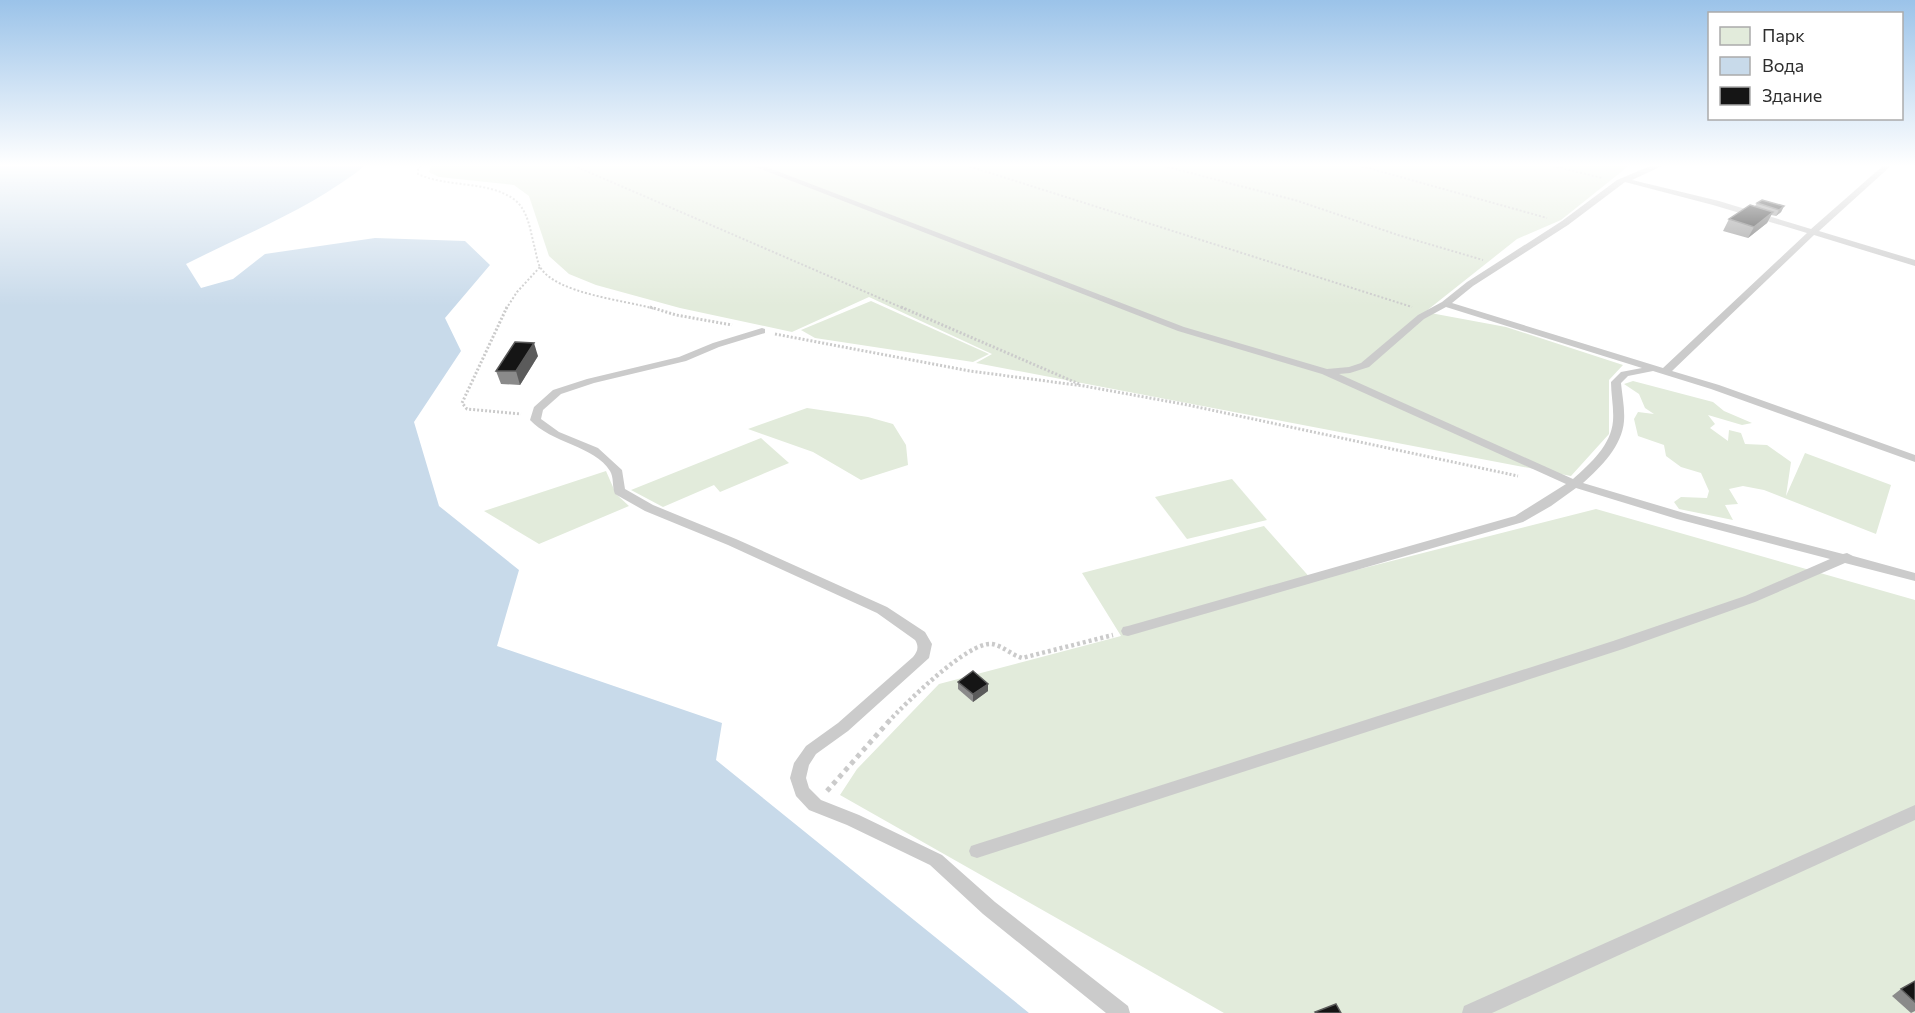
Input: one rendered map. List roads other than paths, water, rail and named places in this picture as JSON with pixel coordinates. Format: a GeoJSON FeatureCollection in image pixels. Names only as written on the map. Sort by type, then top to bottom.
{"type":"FeatureCollection","features":[{"type":"Feature","properties":{"kind":"lane"},"geometry":{"type":"LineString","coordinates":[[875,211],[1181,329],[1326,372],[1575,484],[1682,516],[1847,557],[1915,577]]}},
{"type":"Feature","properties":{"kind":"lane"},"geometry":{"type":"LineString","coordinates":[[1326,372],[1350,370],[1365,365],[1421,317],[1445,304],[1470,284],[1581,211]]}},
{"type":"Feature","properties":{"kind":"lane"},"geometry":{"type":"LineString","coordinates":[[1742,211],[1915,263]]}},
{"type":"Feature","properties":{"kind":"lane"},"geometry":{"type":"LineString","coordinates":[[1665,372],[1836,211]]}},
{"type":"Feature","properties":{"kind":"lane"},"geometry":{"type":"LineString","coordinates":[[1445,304],[1490,320],[1507,321],[1715,387],[1915,459]]}},
{"type":"Feature","properties":{"kind":"lane"},"geometry":{"type":"LineString","coordinates":[[762,331],[716,345],[682,359],[591,381],[557,392],[538,409],[535,420],[555,434],[594,450],[616,470],[619,491],[649,508],[732,542],[882,610],[920,636],[925,644],[924,654],[918,661],[843,727],[811,750],[802,763],[798,778],[802,791],[815,805],[853,820],[936,860],[989,908],[1121,1013]]}},
{"type":"Feature","properties":{"kind":"lane"},"geometry":{"type":"LineString","coordinates":[[1128,631],[1519,519],[1545,506],[1575,484],[1610,446],[1618,428],[1616,382],[1625,374],[1652,368]]}},
{"type":"Feature","properties":{"kind":"lane"},"geometry":{"type":"LineString","coordinates":[[977,851],[1618,645],[1750,599],[1847,557]]}},
{"type":"Feature","properties":{"kind":"lane"},"geometry":{"type":"LineString","coordinates":[[1471,1013],[1915,812]]}},
{"type":"Feature","properties":{"kind":"water"},"geometry":{"type":"Polygon","coordinates":[[[0,211],[294,211],[186,264],[201,288],[233,279],[265,254],[375,238],[465,241],[490,265],[445,318],[461,351],[414,422],[439,506],[519,570],[497,646],[722,723],[716,760],[1029,1013],[0,1013],[0,211]]]}}]}
